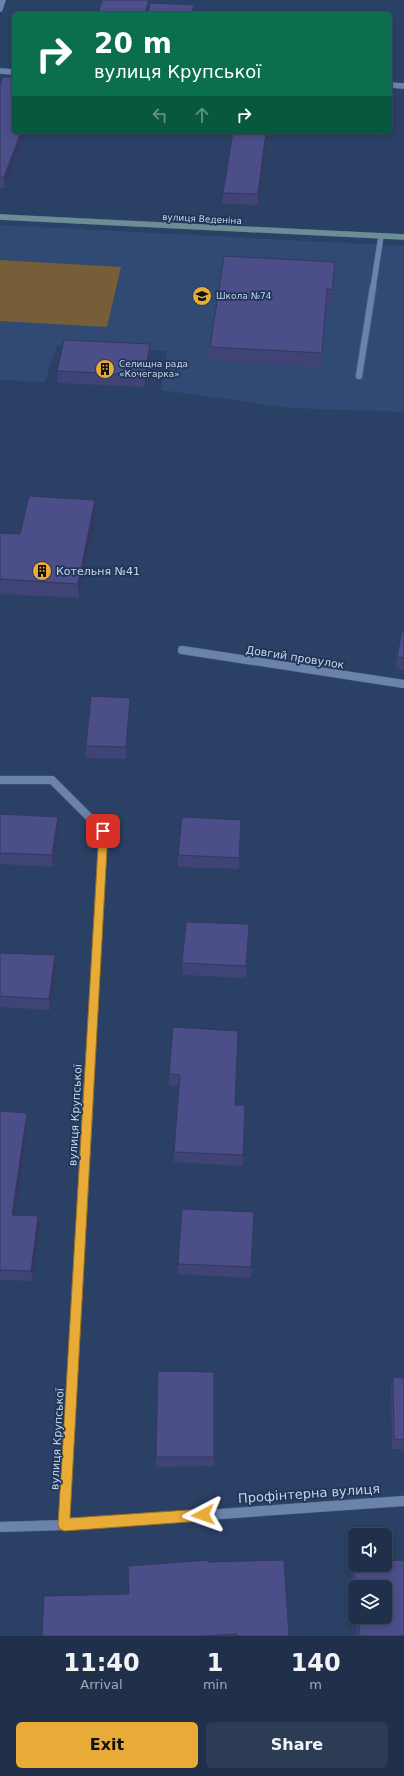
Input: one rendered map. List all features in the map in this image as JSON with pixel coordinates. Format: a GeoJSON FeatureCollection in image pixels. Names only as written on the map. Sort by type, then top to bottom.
{"type":"FeatureCollection","features":[{"type":"Feature","properties":{"kind":"street"},"geometry":{"type":"LineString","coordinates":[[0,9],[4,0]]}},
{"type":"Feature","properties":{"kind":"street"},"geometry":{"type":"LineString","coordinates":[[0,71],[12,72]]}},
{"type":"Feature","properties":{"kind":"street"},"geometry":{"type":"LineString","coordinates":[[392,85],[404,86]]}},
{"type":"Feature","properties":{"kind":"street","name":"вулиця Веденіна"},"geometry":{"type":"LineString","coordinates":[[0,217],[404,237]]}},
{"type":"Feature","properties":{"kind":"street"},"geometry":{"type":"LineString","coordinates":[[359,376],[381,236]]}},
{"type":"Feature","properties":{"kind":"street","name":"Довгий провулок"},"geometry":{"type":"LineString","coordinates":[[182,650],[404,684]]}},
{"type":"Feature","properties":{"kind":"street","name":"вулиця Крупської"},"geometry":{"type":"LineString","coordinates":[[0,780],[52,780],[103,831],[64,1525]]}},
{"type":"Feature","properties":{"kind":"street","name":"Профінтерна вулиця"},"geometry":{"type":"LineString","coordinates":[[0,1527],[64,1525],[404,1501]]}},
{"type":"Feature","properties":{"kind":"shaded area","name":"Школа №74"},"geometry":{"type":"Polygon","coordinates":[[[0,225],[404,246],[404,412],[289,408],[161,390],[167,351],[57,345],[45,382],[0,380],[0,225]]]}},
{"type":"Feature","properties":{"kind":"shaded area"},"geometry":{"type":"Polygon","coordinates":[[[0,260],[121,267],[107,327],[0,321],[0,260]]]}},
{"type":"Feature","properties":{"kind":"building"},"geometry":{"type":"Polygon","coordinates":[[[102,0],[149,0],[146,12],[99,12],[102,0]]]}},
{"type":"Feature","properties":{"kind":"building"},"geometry":{"type":"Polygon","coordinates":[[[150,3],[194,5],[192,12],[148,12],[150,3]]]}},
{"type":"Feature","properties":{"kind":"building"},"geometry":{"type":"Polygon","coordinates":[[[3,77],[12,77],[12,134],[20,134],[4,177],[0,177],[0,86],[3,77]]]}},
{"type":"Feature","properties":{"kind":"building"},"geometry":{"type":"Polygon","coordinates":[[[233,134],[266,134],[258,194],[223,193],[233,134]]]}},
{"type":"Feature","properties":{"kind":"building"},"geometry":{"type":"Polygon","coordinates":[[[224,256],[335,262],[332,290],[327,289],[322,353],[210,347],[224,256]]]}},
{"type":"Feature","properties":{"kind":"building"},"geometry":{"type":"Polygon","coordinates":[[[64,340],[150,344],[145,375],[57,371],[64,340]]]}},
{"type":"Feature","properties":{"kind":"building","name":"Котельня №41"},"geometry":{"type":"Polygon","coordinates":[[[29,496],[95,500],[78,584],[0,579],[0,533],[20,534],[29,496]]]}},
{"type":"Feature","properties":{"kind":"building"},"geometry":{"type":"Polygon","coordinates":[[[402,630],[404,630],[404,658],[397,657],[402,630]]]}},
{"type":"Feature","properties":{"kind":"building"},"geometry":{"type":"Polygon","coordinates":[[[91,696],[130,698],[126,747],[86,746],[91,696]]]}},
{"type":"Feature","properties":{"kind":"building"},"geometry":{"type":"Polygon","coordinates":[[[0,814],[58,817],[52,855],[0,853],[0,814]]]}},
{"type":"Feature","properties":{"kind":"building"},"geometry":{"type":"Polygon","coordinates":[[[182,817],[241,820],[239,858],[178,855],[182,817]]]}},
{"type":"Feature","properties":{"kind":"building"},"geometry":{"type":"Polygon","coordinates":[[[186,922],[249,924],[246,966],[182,963],[186,922]]]}},
{"type":"Feature","properties":{"kind":"building"},"geometry":{"type":"Polygon","coordinates":[[[0,953],[55,955],[49,999],[0,996],[0,953]]]}},
{"type":"Feature","properties":{"kind":"building"},"geometry":{"type":"Polygon","coordinates":[[[173,1027],[238,1031],[235,1105],[245,1105],[243,1155],[174,1152],[180,1075],[169,1074],[173,1027]]]}},
{"type":"Feature","properties":{"kind":"building"},"geometry":{"type":"Polygon","coordinates":[[[0,1111],[27,1113],[12,1215],[38,1216],[31,1271],[0,1270],[0,1111]]]}},
{"type":"Feature","properties":{"kind":"building"},"geometry":{"type":"Polygon","coordinates":[[[182,1209],[254,1212],[251,1267],[178,1264],[182,1209]]]}},
{"type":"Feature","properties":{"kind":"building"},"geometry":{"type":"Polygon","coordinates":[[[158,1371],[214,1372],[214,1457],[156,1457],[158,1371]]]}},
{"type":"Feature","properties":{"kind":"building"},"geometry":{"type":"Polygon","coordinates":[[[393,1377],[404,1378],[404,1440],[394,1439],[393,1377]]]}},
{"type":"Feature","properties":{"kind":"building"},"geometry":{"type":"Polygon","coordinates":[[[208,1560],[208,1562],[284,1560],[289,1636],[237,1636],[237,1634],[205,1636],[42,1636],[44,1596],[129,1594],[128,1566],[208,1560]]]}},
{"type":"Feature","properties":{"kind":"building"},"geometry":{"type":"Polygon","coordinates":[[[404,1560],[404,1636],[360,1636],[359,1624],[392,1624],[392,1580],[354,1580],[354,1572],[392,1572],[392,1561],[404,1560]]]}},
{"type":"Feature","properties":{"kind":"place","name":"Школа №74"},"geometry":{"type":"Point","coordinates":[202,296]}},
{"type":"Feature","properties":{"kind":"place","name":"Селищна рада «Кочегарка»"},"geometry":{"type":"Point","coordinates":[105,369]}},
{"type":"Feature","properties":{"kind":"place","name":"Котельня №41"},"geometry":{"type":"Point","coordinates":[42,571]}},
{"type":"Feature","properties":{"kind":"route"},"geometry":{"type":"LineString","coordinates":[[103,831],[64,1525],[203,1515]]}}]}
